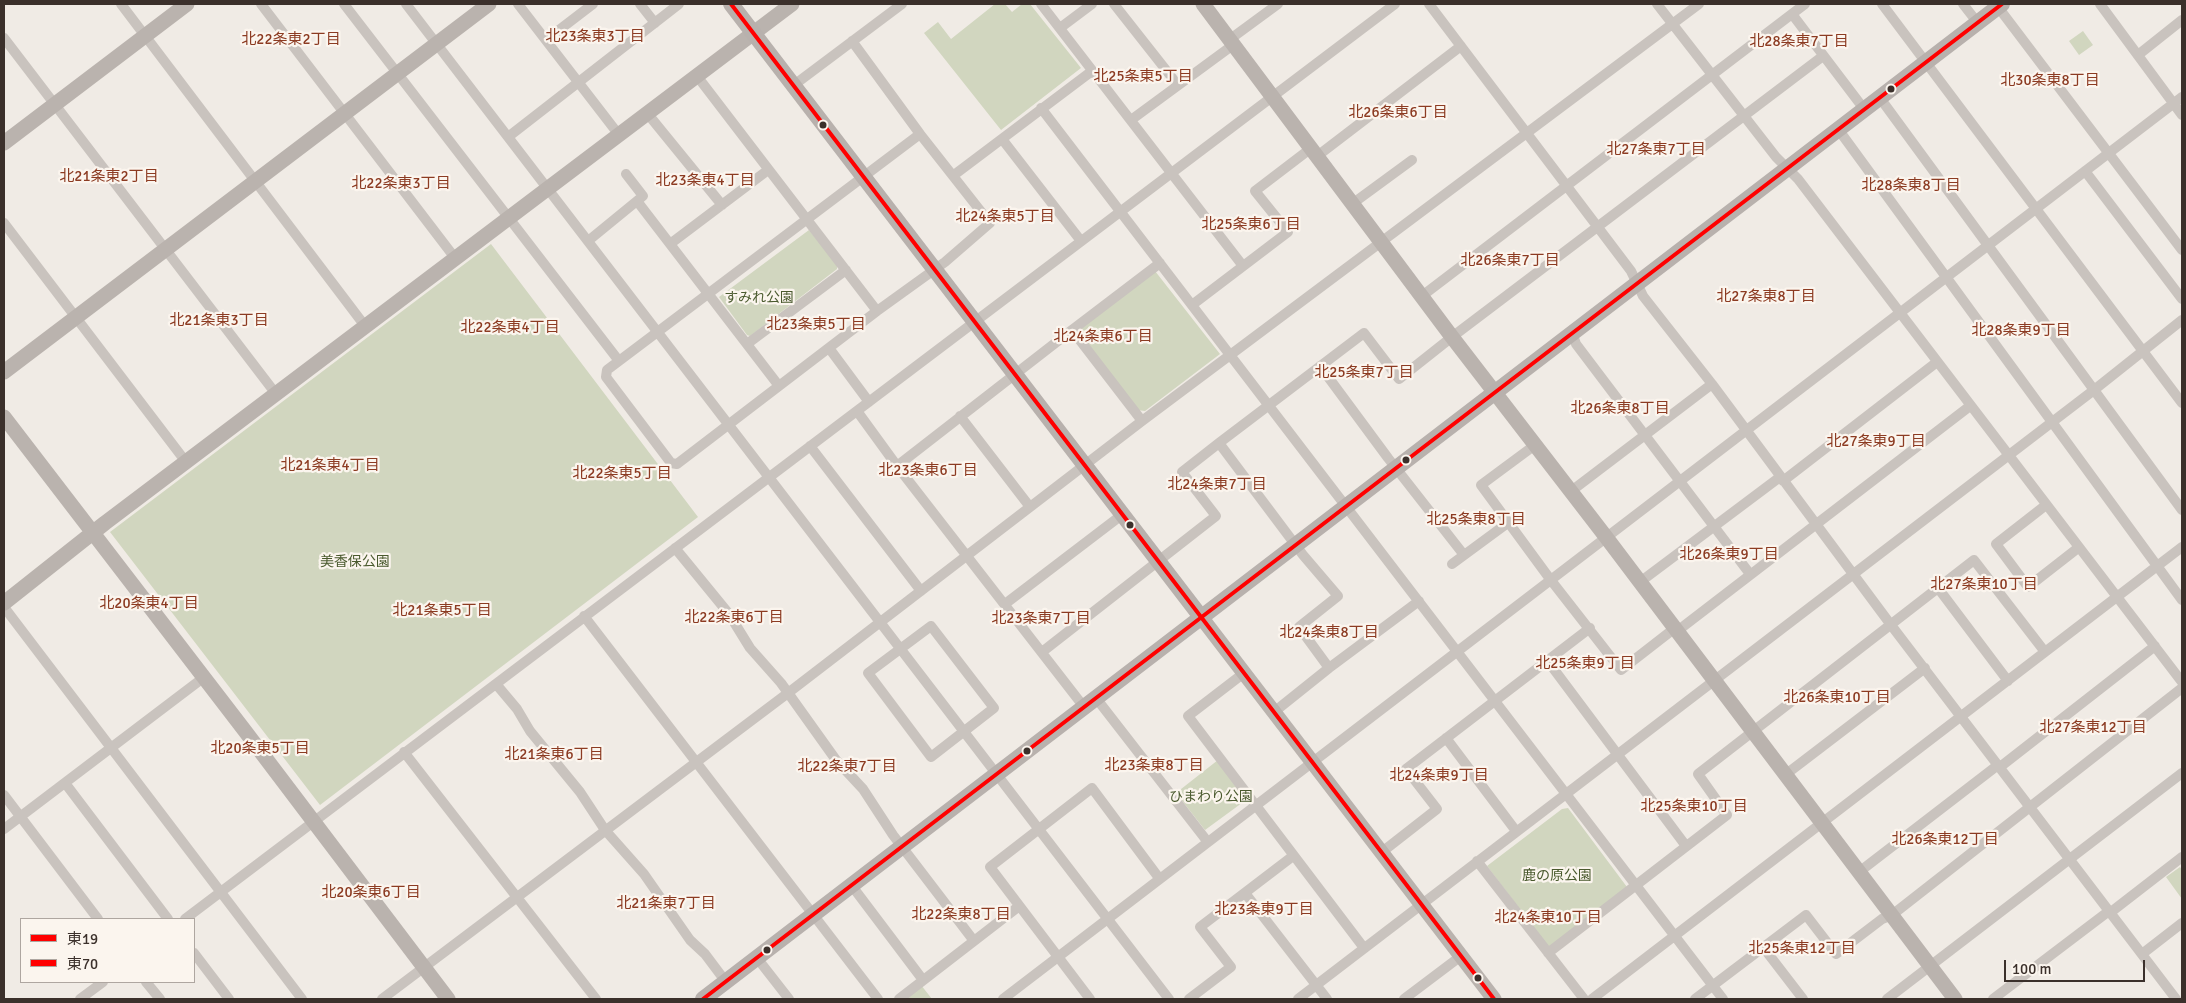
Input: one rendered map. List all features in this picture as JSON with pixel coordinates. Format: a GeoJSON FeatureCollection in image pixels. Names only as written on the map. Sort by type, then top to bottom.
{"type":"FeatureCollection","features":[{"type":"Feature","properties":{"kind":"main road"},"geometry":{"type":"LineString","coordinates":[[731,4],[1201,617]]}},
{"type":"Feature","properties":{"kind":"main road"},"geometry":{"type":"LineString","coordinates":[[703,999],[2000,5]]}},
{"type":"Feature","properties":{"kind":"street"},"geometry":{"type":"LineString","coordinates":[[121,4],[365,326]]}},
{"type":"Feature","properties":{"kind":"street"},"geometry":{"type":"LineString","coordinates":[[4,142],[187,4]]}},
{"type":"Feature","properties":{"kind":"street"},"geometry":{"type":"LineString","coordinates":[[261,4],[455,258]]}},
{"type":"Feature","properties":{"kind":"street"},"geometry":{"type":"LineString","coordinates":[[344,4],[619,361]]}},
{"type":"Feature","properties":{"kind":"street"},"geometry":{"type":"LineString","coordinates":[[406,4],[1169,999]]}},
{"type":"Feature","properties":{"kind":"street"},"geometry":{"type":"LineString","coordinates":[[518,4],[619,135]]}},
{"type":"Feature","properties":{"kind":"street"},"geometry":{"type":"LineString","coordinates":[[546,40],[593,4]]}},
{"type":"Feature","properties":{"kind":"street"},"geometry":{"type":"LineString","coordinates":[[640,4],[655,23]]}},
{"type":"Feature","properties":{"kind":"street"},"geometry":{"type":"LineString","coordinates":[[508,137],[680,4]]}},
{"type":"Feature","properties":{"kind":"street"},"geometry":{"type":"LineString","coordinates":[[4,603],[92,533],[792,4]]}},
{"type":"Feature","properties":{"kind":"street"},"geometry":{"type":"LineString","coordinates":[[794,85],[902,4]]}},
{"type":"Feature","properties":{"kind":"street"},"geometry":{"type":"LineString","coordinates":[[1042,4],[1243,266]]}},
{"type":"Feature","properties":{"kind":"street"},"geometry":{"type":"LineString","coordinates":[[1060,28],[1092,4]]}},
{"type":"Feature","properties":{"kind":"street"},"geometry":{"type":"LineString","coordinates":[[1114,4],[1177,84]]}},
{"type":"Feature","properties":{"kind":"street"},"geometry":{"type":"LineString","coordinates":[[1203,4],[1313,153],[1955,999]]}},
{"type":"Feature","properties":{"kind":"street"},"geometry":{"type":"LineString","coordinates":[[1131,120],[1278,4]]}},
{"type":"Feature","properties":{"kind":"street"},"geometry":{"type":"LineString","coordinates":[[186,918],[1395,4]]}},
{"type":"Feature","properties":{"kind":"street"},"geometry":{"type":"LineString","coordinates":[[1429,4],[1631,271],[1643,296],[1712,384],[1891,625],[2176,999]]}},
{"type":"Feature","properties":{"kind":"street"},"geometry":{"type":"LineString","coordinates":[[1657,4],[1776,157],[1787,167],[2078,548],[2118,596],[2182,682]]}},
{"type":"Feature","properties":{"kind":"street"},"geometry":{"type":"LineString","coordinates":[[382,999],[516,896],[788,693],[1142,422],[1699,4]]}},
{"type":"Feature","properties":{"kind":"street"},"geometry":{"type":"LineString","coordinates":[[1422,296],[1805,4]]}},
{"type":"Feature","properties":{"kind":"street"},"geometry":{"type":"LineString","coordinates":[[1882,4],[2182,403]]}},
{"type":"Feature","properties":{"kind":"street"},"geometry":{"type":"LineString","coordinates":[[1963,4],[1978,22]]}},
{"type":"Feature","properties":{"kind":"street"},"geometry":{"type":"LineString","coordinates":[[4,372],[486,5]]}},
{"type":"Feature","properties":{"kind":"street"},"geometry":{"type":"LineString","coordinates":[[2000,5],[2182,250]]}},
{"type":"Feature","properties":{"kind":"street"},"geometry":{"type":"LineString","coordinates":[[2106,6],[2138,55],[2182,115]]}},
{"type":"Feature","properties":{"kind":"street"},"geometry":{"type":"LineString","coordinates":[[1792,14],[1864,109]]}},
{"type":"Feature","properties":{"kind":"street"},"geometry":{"type":"LineString","coordinates":[[2138,55],[2182,20]]}},
{"type":"Feature","properties":{"kind":"street"},"geometry":{"type":"LineString","coordinates":[[4,38],[276,394]]}},
{"type":"Feature","properties":{"kind":"street"},"geometry":{"type":"LineString","coordinates":[[852,41],[920,134],[990,223],[935,269],[677,464],[671,463],[606,377],[607,370],[920,134]]}},
{"type":"Feature","properties":{"kind":"street"},"geometry":{"type":"LineString","coordinates":[[1192,305],[1288,232],[1255,191],[1313,153],[1461,46]]}},
{"type":"Feature","properties":{"kind":"street"},"geometry":{"type":"LineString","coordinates":[[1042,652],[1216,516],[1182,472],[1219,443],[1364,333],[1399,379],[1452,336],[1823,56]]}},
{"type":"Feature","properties":{"kind":"street"},"geometry":{"type":"LineString","coordinates":[[954,175],[1092,71]]}},
{"type":"Feature","properties":{"kind":"street"},"geometry":{"type":"LineString","coordinates":[[697,76],[877,311]]}},
{"type":"Feature","properties":{"kind":"street"},"geometry":{"type":"LineString","coordinates":[[1003,999],[1158,878],[2182,97]]}},
{"type":"Feature","properties":{"kind":"street"},"geometry":{"type":"LineString","coordinates":[[1880,98],[2182,510]]}},
{"type":"Feature","properties":{"kind":"street"},"geometry":{"type":"LineString","coordinates":[[1041,108],[1723,999]]}},
{"type":"Feature","properties":{"kind":"street"},"geometry":{"type":"LineString","coordinates":[[647,114],[722,205]]}},
{"type":"Feature","properties":{"kind":"street"},"geometry":{"type":"LineString","coordinates":[[1838,129],[2182,600]]}},
{"type":"Feature","properties":{"kind":"street"},"geometry":{"type":"LineString","coordinates":[[1002,139],[1081,241]]}},
{"type":"Feature","properties":{"kind":"street"},"geometry":{"type":"LineString","coordinates":[[1352,204],[1412,160]]}},
{"type":"Feature","properties":{"kind":"street"},"geometry":{"type":"LineString","coordinates":[[670,244],[768,170]]}},
{"type":"Feature","properties":{"kind":"street"},"geometry":{"type":"LineString","coordinates":[[2085,171],[2182,299]]}},
{"type":"Feature","properties":{"kind":"street"},"geometry":{"type":"LineString","coordinates":[[588,241],[643,196],[626,174]]}},
{"type":"Feature","properties":{"kind":"street"},"geometry":{"type":"LineString","coordinates":[[637,201],[779,386]]}},
{"type":"Feature","properties":{"kind":"street"},"geometry":{"type":"LineString","coordinates":[[4,223],[186,462]]}},
{"type":"Feature","properties":{"kind":"street"},"geometry":{"type":"LineString","coordinates":[[897,466],[1160,263]]}},
{"type":"Feature","properties":{"kind":"street"},"geometry":{"type":"LineString","coordinates":[[747,344],[846,270]]}},
{"type":"Feature","properties":{"kind":"street"},"geometry":{"type":"LineString","coordinates":[[1298,999],[2094,390],[2182,320]]}},
{"type":"Feature","properties":{"kind":"street"},"geometry":{"type":"LineString","coordinates":[[1072,330],[1142,422]]}},
{"type":"Feature","properties":{"kind":"street"},"geometry":{"type":"LineString","coordinates":[[1572,332],[1576,344],[1750,574]]}},
{"type":"Feature","properties":{"kind":"street"},"geometry":{"type":"LineString","coordinates":[[829,348],[869,402]]}},
{"type":"Feature","properties":{"kind":"street"},"geometry":{"type":"LineString","coordinates":[[1640,582],[1782,479],[1937,362]]}},
{"type":"Feature","properties":{"kind":"street"},"geometry":{"type":"LineString","coordinates":[[1320,366],[1388,458],[1397,467],[1464,555]]}},
{"type":"Feature","properties":{"kind":"street"},"geometry":{"type":"LineString","coordinates":[[1570,492],[1712,384]]}},
{"type":"Feature","properties":{"kind":"street"},"geometry":{"type":"LineString","coordinates":[[2173,391],[2182,384]]}},
{"type":"Feature","properties":{"kind":"street"},"geometry":{"type":"LineString","coordinates":[[1536,445],[1481,485],[1550,580],[1622,670],[1970,406]]}},
{"type":"Feature","properties":{"kind":"street"},"geometry":{"type":"LineString","coordinates":[[857,411],[897,466],[1042,652],[1090,702],[1207,841]]}},
{"type":"Feature","properties":{"kind":"street"},"geometry":{"type":"LineString","coordinates":[[960,416],[1030,507]]}},
{"type":"Feature","properties":{"kind":"street"},"geometry":{"type":"LineString","coordinates":[[4,417],[448,999]]}},
{"type":"Feature","properties":{"kind":"street"},"geometry":{"type":"LineString","coordinates":[[1219,443],[1338,596],[1299,627],[1329,668]]}},
{"type":"Feature","properties":{"kind":"street"},"geometry":{"type":"LineString","coordinates":[[810,446],[921,591]]}},
{"type":"Feature","properties":{"kind":"street"},"geometry":{"type":"LineString","coordinates":[[2046,505],[1996,544],[2028,587],[2078,548]]}},
{"type":"Feature","properties":{"kind":"street"},"geometry":{"type":"LineString","coordinates":[[1005,604],[1123,514]]}},
{"type":"Feature","properties":{"kind":"street"},"geometry":{"type":"LineString","coordinates":[[1452,564],[1509,522]]}},
{"type":"Feature","properties":{"kind":"street"},"geometry":{"type":"LineString","coordinates":[[1592,999],[2182,547]]}},
{"type":"Feature","properties":{"kind":"street"},"geometry":{"type":"LineString","coordinates":[[675,548],[729,614],[750,648],[788,693],[817,735],[863,789],[893,835],[974,941]]}},
{"type":"Feature","properties":{"kind":"street"},"geometry":{"type":"LineString","coordinates":[[1548,953],[1727,815],[1698,774],[1974,560],[2045,652]]}},
{"type":"Feature","properties":{"kind":"street"},"geometry":{"type":"LineString","coordinates":[[1938,588],[2008,681]]}},
{"type":"Feature","properties":{"kind":"street"},"geometry":{"type":"LineString","coordinates":[[1274,712],[1419,600]]}},
{"type":"Feature","properties":{"kind":"street"},"geometry":{"type":"LineString","coordinates":[[4,607],[79,703],[110,748],[302,999]]}},
{"type":"Feature","properties":{"kind":"street"},"geometry":{"type":"LineString","coordinates":[[584,616],[697,760],[878,999]]}},
{"type":"Feature","properties":{"kind":"street"},"geometry":{"type":"LineString","coordinates":[[1201,617],[1494,999]]}},
{"type":"Feature","properties":{"kind":"street"},"geometry":{"type":"LineString","coordinates":[[931,626],[994,708],[964,731],[931,757],[868,673],[931,626]]}},
{"type":"Feature","properties":{"kind":"street"},"geometry":{"type":"LineString","coordinates":[[1382,852],[1437,809],[1406,769],[1590,628]]}},
{"type":"Feature","properties":{"kind":"street"},"geometry":{"type":"LineString","coordinates":[[1859,872],[2155,646]]}},
{"type":"Feature","properties":{"kind":"street"},"geometry":{"type":"LineString","coordinates":[[1547,660],[1686,846]]}},
{"type":"Feature","properties":{"kind":"street"},"geometry":{"type":"LineString","coordinates":[[1785,775],[1925,668]]}},
{"type":"Feature","properties":{"kind":"street"},"geometry":{"type":"LineString","coordinates":[[1244,673],[1188,716],[1364,948]]}},
{"type":"Feature","properties":{"kind":"street"},"geometry":{"type":"LineString","coordinates":[[4,828],[203,678]]}},
{"type":"Feature","properties":{"kind":"street"},"geometry":{"type":"LineString","coordinates":[[496,684],[517,709],[530,731],[580,792],[605,830],[644,874],[690,940],[705,954],[726,982]]}},
{"type":"Feature","properties":{"kind":"street"},"geometry":{"type":"LineString","coordinates":[[1695,999],[1806,915],[1836,954],[1882,919],[1892,915],[2182,688]]}},
{"type":"Feature","properties":{"kind":"street"},"geometry":{"type":"LineString","coordinates":[[1446,738],[1516,831]]}},
{"type":"Feature","properties":{"kind":"street"},"geometry":{"type":"LineString","coordinates":[[404,752],[596,999]]}},
{"type":"Feature","properties":{"kind":"street"},"geometry":{"type":"LineString","coordinates":[[1887,999],[2182,773]]}},
{"type":"Feature","properties":{"kind":"street"},"geometry":{"type":"LineString","coordinates":[[65,783],[167,918]]}},
{"type":"Feature","properties":{"kind":"street"},"geometry":{"type":"LineString","coordinates":[[1090,999],[990,868],[1092,788],[1158,878]]}},
{"type":"Feature","properties":{"kind":"street"},"geometry":{"type":"LineString","coordinates":[[4,795],[97,918]]}},
{"type":"Feature","properties":{"kind":"street"},"geometry":{"type":"LineString","coordinates":[[1189,999],[1231,967],[1200,926],[1293,856]]}},
{"type":"Feature","properties":{"kind":"street"},"geometry":{"type":"LineString","coordinates":[[1992,999],[2182,858]]}},
{"type":"Feature","properties":{"kind":"street"},"geometry":{"type":"LineString","coordinates":[[1478,861],[1584,999]]}},
{"type":"Feature","properties":{"kind":"street"},"geometry":{"type":"LineString","coordinates":[[852,886],[923,980]]}},
{"type":"Feature","properties":{"kind":"street"},"geometry":{"type":"LineString","coordinates":[[1245,893],[1327,999]]}},
{"type":"Feature","properties":{"kind":"street"},"geometry":{"type":"LineString","coordinates":[[899,999],[1018,907]]}},
{"type":"Feature","properties":{"kind":"street"},"geometry":{"type":"LineString","coordinates":[[2142,954],[2182,923]]}},
{"type":"Feature","properties":{"kind":"street"},"geometry":{"type":"LineString","coordinates":[[1763,947],[1803,999]]}},
{"type":"Feature","properties":{"kind":"street"},"geometry":{"type":"LineString","coordinates":[[195,953],[229,999]]}},
{"type":"Feature","properties":{"kind":"street"},"geometry":{"type":"LineString","coordinates":[[1404,999],[1461,956]]}},
{"type":"Feature","properties":{"kind":"street"},"geometry":{"type":"LineString","coordinates":[[757,958],[789,999]]}},
{"type":"Feature","properties":{"kind":"street"},"geometry":{"type":"LineString","coordinates":[[80,999],[102,983]]}},
{"type":"Feature","properties":{"kind":"street"},"geometry":{"type":"LineString","coordinates":[[147,983],[160,999]]}},
{"type":"Feature","properties":{"kind":"green space"},"geometry":{"type":"Polygon","coordinates":[[[995,4],[1005,4],[1012,12],[1022,4],[1030,4],[1081,68],[1001,130],[924,33],[938,22],[951,39],[995,4]]]}},
{"type":"Feature","properties":{"kind":"green space"},"geometry":{"type":"Polygon","coordinates":[[[2083,31],[2093,45],[2079,55],[2069,41],[2083,31]]]}},
{"type":"Feature","properties":{"kind":"green space","name":"すみれ公園"},"geometry":{"type":"Polygon","coordinates":[[[809,230],[837,264],[837,269],[750,336],[747,335],[719,297],[809,230]]]}},
{"type":"Feature","properties":{"kind":"green space","name":"美香保公園"},"geometry":{"type":"Polygon","coordinates":[[[491,244],[698,517],[320,805],[110,532],[491,244]]]}},
{"type":"Feature","properties":{"kind":"green space"},"geometry":{"type":"Polygon","coordinates":[[[1155,271],[1220,354],[1145,411],[1137,410],[1076,331],[1155,271]]]}},
{"type":"Feature","properties":{"kind":"green space","name":"ひまわり公園"},"geometry":{"type":"Polygon","coordinates":[[[1218,760],[1246,800],[1205,830],[1176,793],[1218,760]]]}},
{"type":"Feature","properties":{"kind":"green space","name":"鹿の原公園"},"geometry":{"type":"Polygon","coordinates":[[[1568,808],[1627,887],[1552,946],[1548,946],[1487,866],[1562,809],[1568,808]]]}},
{"type":"Feature","properties":{"kind":"green space"},"geometry":{"type":"Polygon","coordinates":[[[2180,867],[2182,870],[2182,899],[2166,877],[2180,867]]]}},
{"type":"Feature","properties":{"kind":"green space"},"geometry":{"type":"Polygon","coordinates":[[[921,985],[932,999],[902,999],[921,985]]]}},
{"type":"Feature","properties":{"kind":"transit line","name":"東70"},"geometry":{"type":"LineString","coordinates":[[731,4],[1494,999]]}},
{"type":"Feature","properties":{"kind":"transit line","name":"東19"},"geometry":{"type":"LineString","coordinates":[[703,999],[2002,4]]}},
{"type":"Feature","properties":{"kind":"district","name":"北23条東3丁目"},"geometry":{"type":"Point","coordinates":[595,37]}},
{"type":"Feature","properties":{"kind":"district","name":"北22条東2丁目"},"geometry":{"type":"Point","coordinates":[291,40]}},
{"type":"Feature","properties":{"kind":"district","name":"北28条東7丁目"},"geometry":{"type":"Point","coordinates":[1799,42]}},
{"type":"Feature","properties":{"kind":"district","name":"北25条東5丁目"},"geometry":{"type":"Point","coordinates":[1143,77]}},
{"type":"Feature","properties":{"kind":"district","name":"北30条東8丁目"},"geometry":{"type":"Point","coordinates":[2050,81]}},
{"type":"Feature","properties":{"kind":"district","name":"北26条東6丁目"},"geometry":{"type":"Point","coordinates":[1398,113]}},
{"type":"Feature","properties":{"kind":"district","name":"北27条東7丁目"},"geometry":{"type":"Point","coordinates":[1656,150]}},
{"type":"Feature","properties":{"kind":"district","name":"北21条東2丁目"},"geometry":{"type":"Point","coordinates":[109,177]}},
{"type":"Feature","properties":{"kind":"district","name":"北23条東4丁目"},"geometry":{"type":"Point","coordinates":[705,181]}},
{"type":"Feature","properties":{"kind":"district","name":"北22条東3丁目"},"geometry":{"type":"Point","coordinates":[401,184]}},
{"type":"Feature","properties":{"kind":"district","name":"北28条東8丁目"},"geometry":{"type":"Point","coordinates":[1911,186]}},
{"type":"Feature","properties":{"kind":"district","name":"北24条東5丁目"},"geometry":{"type":"Point","coordinates":[1005,217]}},
{"type":"Feature","properties":{"kind":"district","name":"北25条東6丁目"},"geometry":{"type":"Point","coordinates":[1251,225]}},
{"type":"Feature","properties":{"kind":"district","name":"北26条東7丁目"},"geometry":{"type":"Point","coordinates":[1510,261]}},
{"type":"Feature","properties":{"kind":"district","name":"北27条東8丁目"},"geometry":{"type":"Point","coordinates":[1766,297]}},
{"type":"Feature","properties":{"kind":"district","name":"北21条東3丁目"},"geometry":{"type":"Point","coordinates":[219,321]}},
{"type":"Feature","properties":{"kind":"district","name":"北23条東5丁目"},"geometry":{"type":"Point","coordinates":[816,325]}},
{"type":"Feature","properties":{"kind":"district","name":"北22条東4丁目"},"geometry":{"type":"Point","coordinates":[510,328]}},
{"type":"Feature","properties":{"kind":"district","name":"北28条東9丁目"},"geometry":{"type":"Point","coordinates":[2021,331]}},
{"type":"Feature","properties":{"kind":"district","name":"北24条東6丁目"},"geometry":{"type":"Point","coordinates":[1103,337]}},
{"type":"Feature","properties":{"kind":"district","name":"北25条東7丁目"},"geometry":{"type":"Point","coordinates":[1364,373]}},
{"type":"Feature","properties":{"kind":"district","name":"北26条東8丁目"},"geometry":{"type":"Point","coordinates":[1620,409]}},
{"type":"Feature","properties":{"kind":"district","name":"北27条東9丁目"},"geometry":{"type":"Point","coordinates":[1876,442]}},
{"type":"Feature","properties":{"kind":"district","name":"北21条東4丁目"},"geometry":{"type":"Point","coordinates":[330,466]}},
{"type":"Feature","properties":{"kind":"district","name":"北23条東6丁目"},"geometry":{"type":"Point","coordinates":[928,471]}},
{"type":"Feature","properties":{"kind":"district","name":"北22条東5丁目"},"geometry":{"type":"Point","coordinates":[622,474]}},
{"type":"Feature","properties":{"kind":"district","name":"北24条東7丁目"},"geometry":{"type":"Point","coordinates":[1217,485]}},
{"type":"Feature","properties":{"kind":"district","name":"北25条東8丁目"},"geometry":{"type":"Point","coordinates":[1476,520]}},
{"type":"Feature","properties":{"kind":"district","name":"北26条東9丁目"},"geometry":{"type":"Point","coordinates":[1729,555]}},
{"type":"Feature","properties":{"kind":"district","name":"北27条東10丁目"},"geometry":{"type":"Point","coordinates":[1984,585]}},
{"type":"Feature","properties":{"kind":"district","name":"北20条東4丁目"},"geometry":{"type":"Point","coordinates":[149,604]}},
{"type":"Feature","properties":{"kind":"district","name":"北21条東5丁目"},"geometry":{"type":"Point","coordinates":[442,611]}},
{"type":"Feature","properties":{"kind":"district","name":"北22条東6丁目"},"geometry":{"type":"Point","coordinates":[734,618]}},
{"type":"Feature","properties":{"kind":"district","name":"北23条東7丁目"},"geometry":{"type":"Point","coordinates":[1041,619]}},
{"type":"Feature","properties":{"kind":"district","name":"北24条東8丁目"},"geometry":{"type":"Point","coordinates":[1329,633]}},
{"type":"Feature","properties":{"kind":"district","name":"北25条東9丁目"},"geometry":{"type":"Point","coordinates":[1585,664]}},
{"type":"Feature","properties":{"kind":"district","name":"北26条東10丁目"},"geometry":{"type":"Point","coordinates":[1837,698]}},
{"type":"Feature","properties":{"kind":"district","name":"北27条東12丁目"},"geometry":{"type":"Point","coordinates":[2093,728]}},
{"type":"Feature","properties":{"kind":"district","name":"北20条東5丁目"},"geometry":{"type":"Point","coordinates":[260,749]}},
{"type":"Feature","properties":{"kind":"district","name":"北21条東6丁目"},"geometry":{"type":"Point","coordinates":[554,755]}},
{"type":"Feature","properties":{"kind":"district","name":"北23条東8丁目"},"geometry":{"type":"Point","coordinates":[1154,766]}},
{"type":"Feature","properties":{"kind":"district","name":"北22条東7丁目"},"geometry":{"type":"Point","coordinates":[847,767]}},
{"type":"Feature","properties":{"kind":"district","name":"北24条東9丁目"},"geometry":{"type":"Point","coordinates":[1439,776]}},
{"type":"Feature","properties":{"kind":"district","name":"北25条東10丁目"},"geometry":{"type":"Point","coordinates":[1694,807]}},
{"type":"Feature","properties":{"kind":"district","name":"北26条東12丁目"},"geometry":{"type":"Point","coordinates":[1945,840]}},
{"type":"Feature","properties":{"kind":"district","name":"北20条東6丁目"},"geometry":{"type":"Point","coordinates":[371,893]}},
{"type":"Feature","properties":{"kind":"district","name":"北21条東7丁目"},"geometry":{"type":"Point","coordinates":[666,904]}},
{"type":"Feature","properties":{"kind":"district","name":"北23条東9丁目"},"geometry":{"type":"Point","coordinates":[1264,910]}},
{"type":"Feature","properties":{"kind":"district","name":"北22条東8丁目"},"geometry":{"type":"Point","coordinates":[961,915]}},
{"type":"Feature","properties":{"kind":"district","name":"北24条東10丁目"},"geometry":{"type":"Point","coordinates":[1548,918]}},
{"type":"Feature","properties":{"kind":"district","name":"北25条東12丁目"},"geometry":{"type":"Point","coordinates":[1802,949]}}]}
